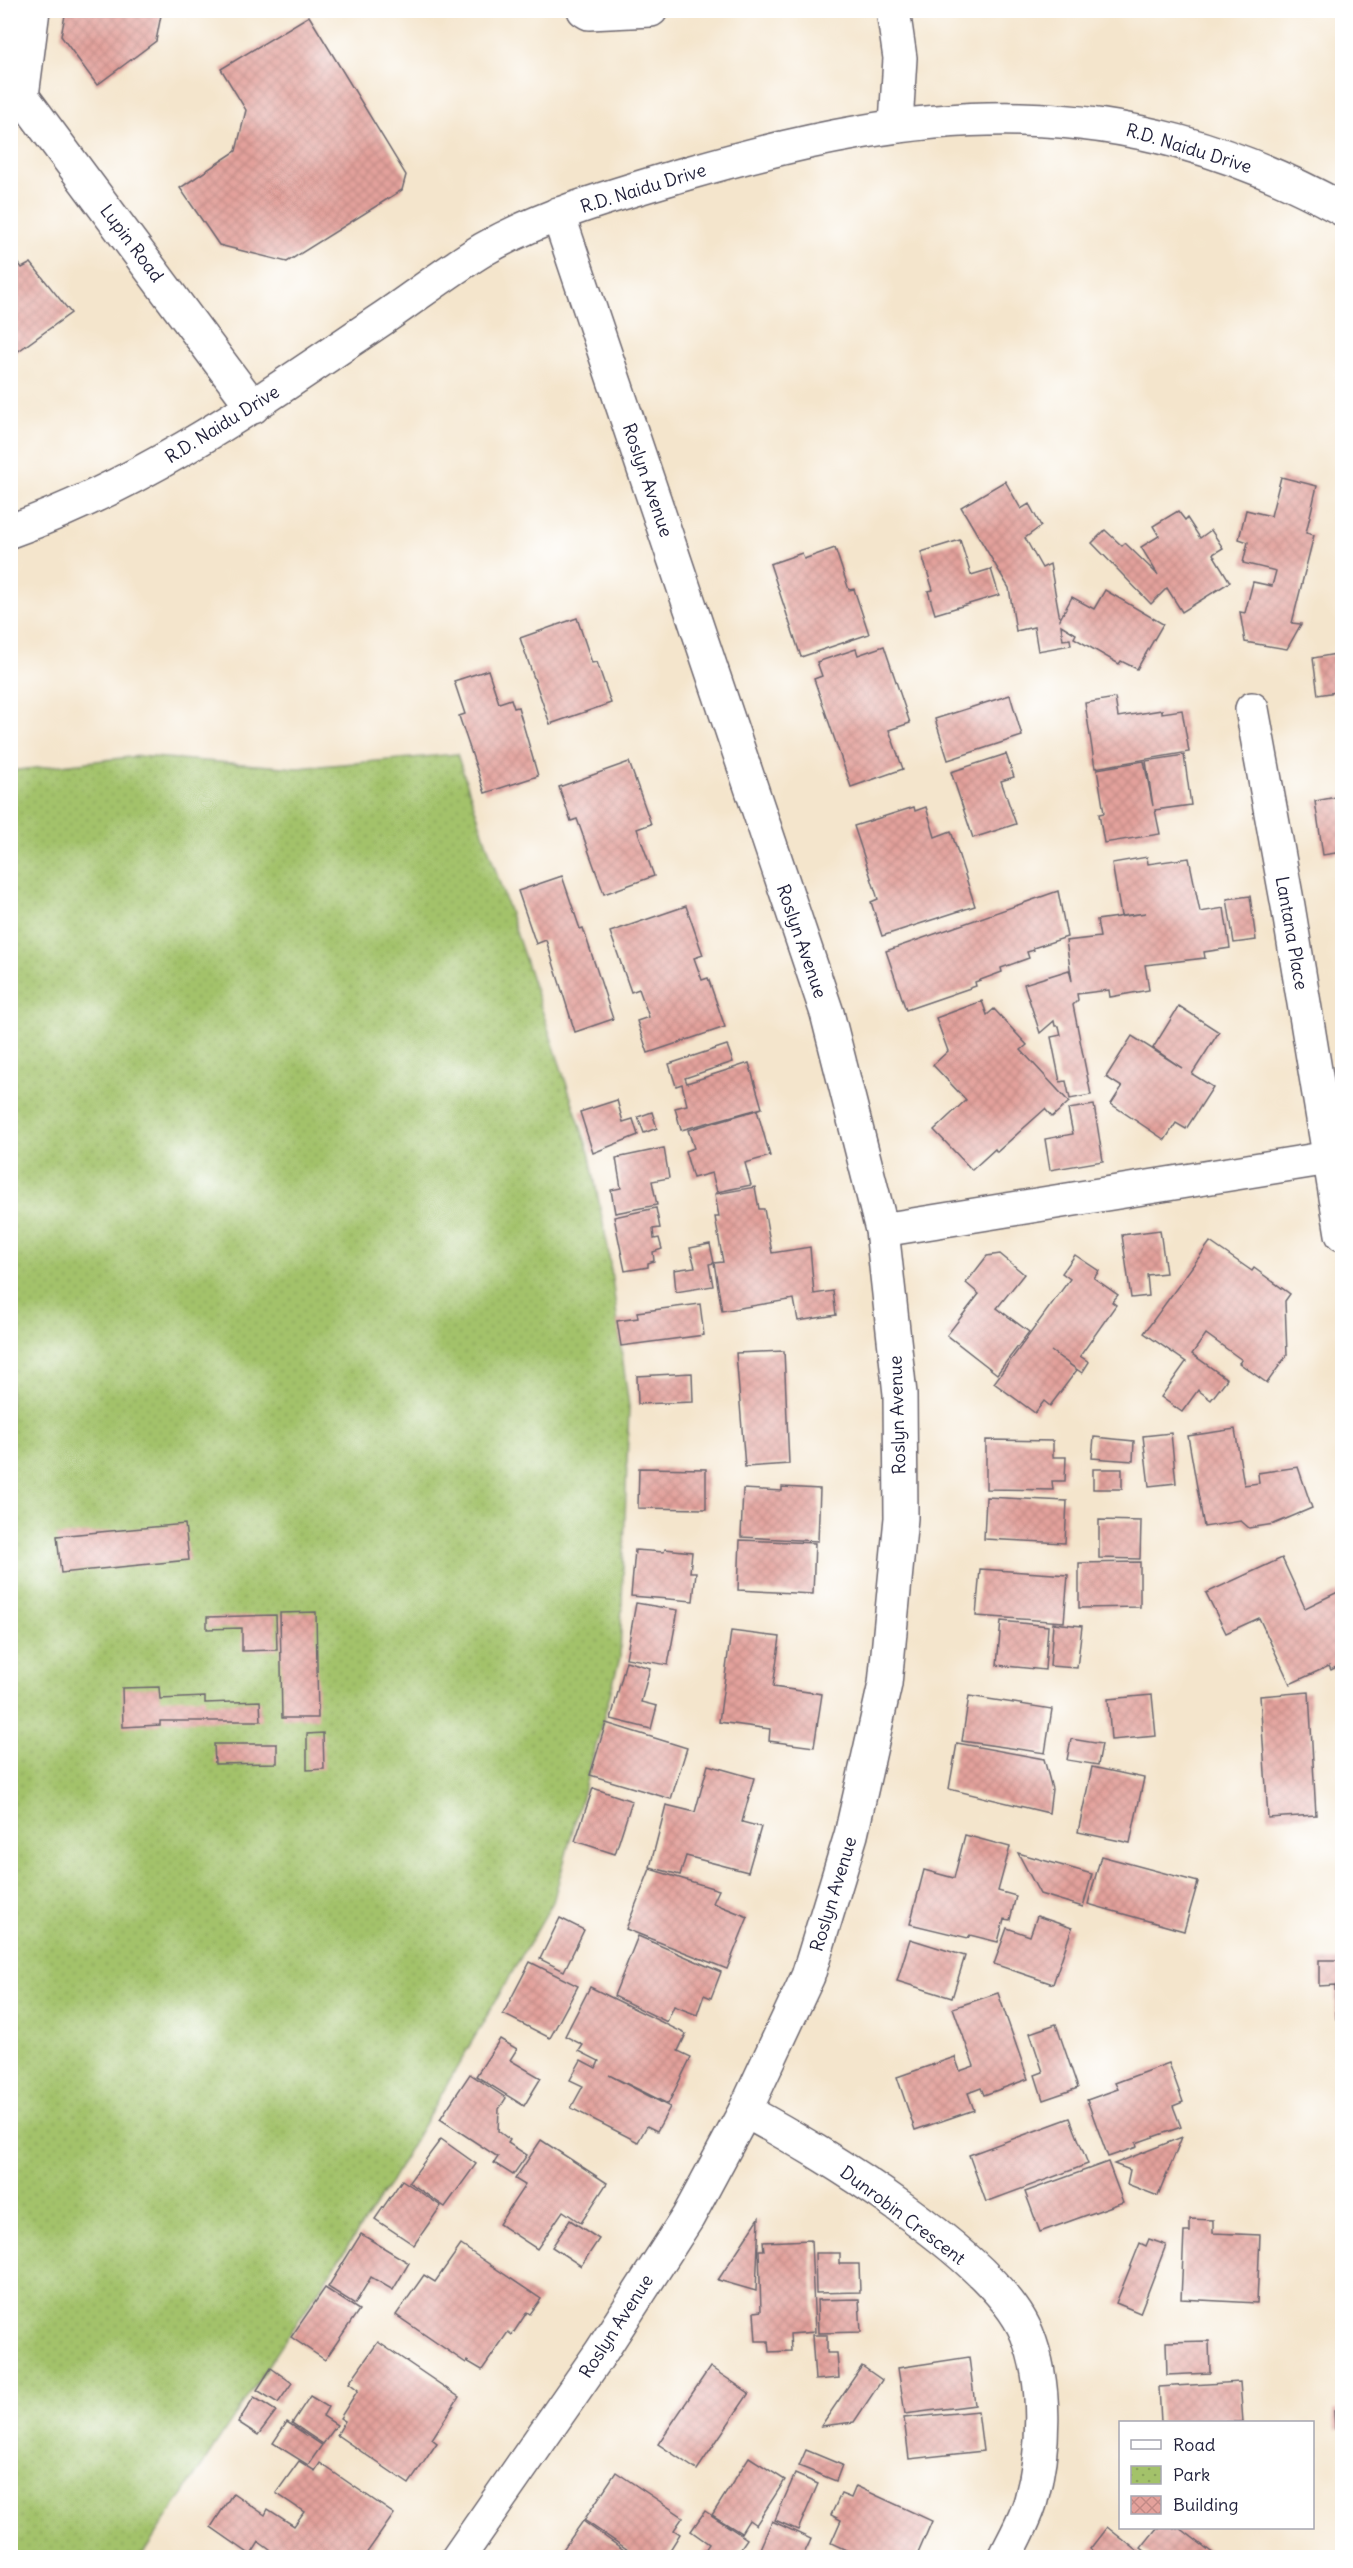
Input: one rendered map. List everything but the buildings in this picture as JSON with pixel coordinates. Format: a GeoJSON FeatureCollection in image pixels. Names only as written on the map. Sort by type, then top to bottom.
{"type":"FeatureCollection","features":[{"type":"Feature","properties":{"kind":"street"},"geometry":{"type":"LineString","coordinates":[[16,88],[33,10]]}},
{"type":"Feature","properties":{"kind":"street"},"geometry":{"type":"LineString","coordinates":[[584,10],[589,13],[651,10]]}},
{"type":"Feature","properties":{"kind":"street"},"geometry":{"type":"LineString","coordinates":[[893,10],[900,58],[896,124]]}},
{"type":"Feature","properties":{"kind":"street","name":"Lupin Road"},"geometry":{"type":"LineString","coordinates":[[16,88],[253,407]]}},
{"type":"Feature","properties":{"kind":"street","name":"R.D. Naidu Drive"},"geometry":{"type":"LineString","coordinates":[[10,531],[86,502],[141,475],[253,407],[484,249],[558,214],[747,156],[848,132],[896,124],[967,118],[1040,118],[1113,126],[1229,157],[1289,181],[1342,209]]}},
{"type":"Feature","properties":{"kind":"street","name":"Roslyn Avenue"},"geometry":{"type":"LineString","coordinates":[[458,2558],[601,2352],[688,2217],[745,2111],[808,1976],[851,1834],[885,1684],[901,1507],[900,1394],[882,1230],[827,1012],[558,214]]}},
{"type":"Feature","properties":{"kind":"street","name":"Lantana Place"},"geometry":{"type":"LineString","coordinates":[[1252,709],[1342,1234]]}},
{"type":"Feature","properties":{"kind":"street"},"geometry":{"type":"LineString","coordinates":[[882,1230],[1329,1158]]}},
{"type":"Feature","properties":{"kind":"street","name":"Dunrobin Crescent"},"geometry":{"type":"LineString","coordinates":[[745,2111],[789,2134],[867,2184],[938,2236],[1006,2300],[1027,2333],[1039,2388],[1041,2418],[1038,2463],[1031,2501],[1005,2558]]}},
{"type":"Feature","properties":{"kind":"green space"},"geometry":{"type":"Polygon","coordinates":[[[457,754],[589,1152],[608,1248],[629,1407],[620,1658],[553,1902],[388,2186],[141,2557],[11,2557],[10,771],[139,756],[297,768],[457,754]]]}}]}
